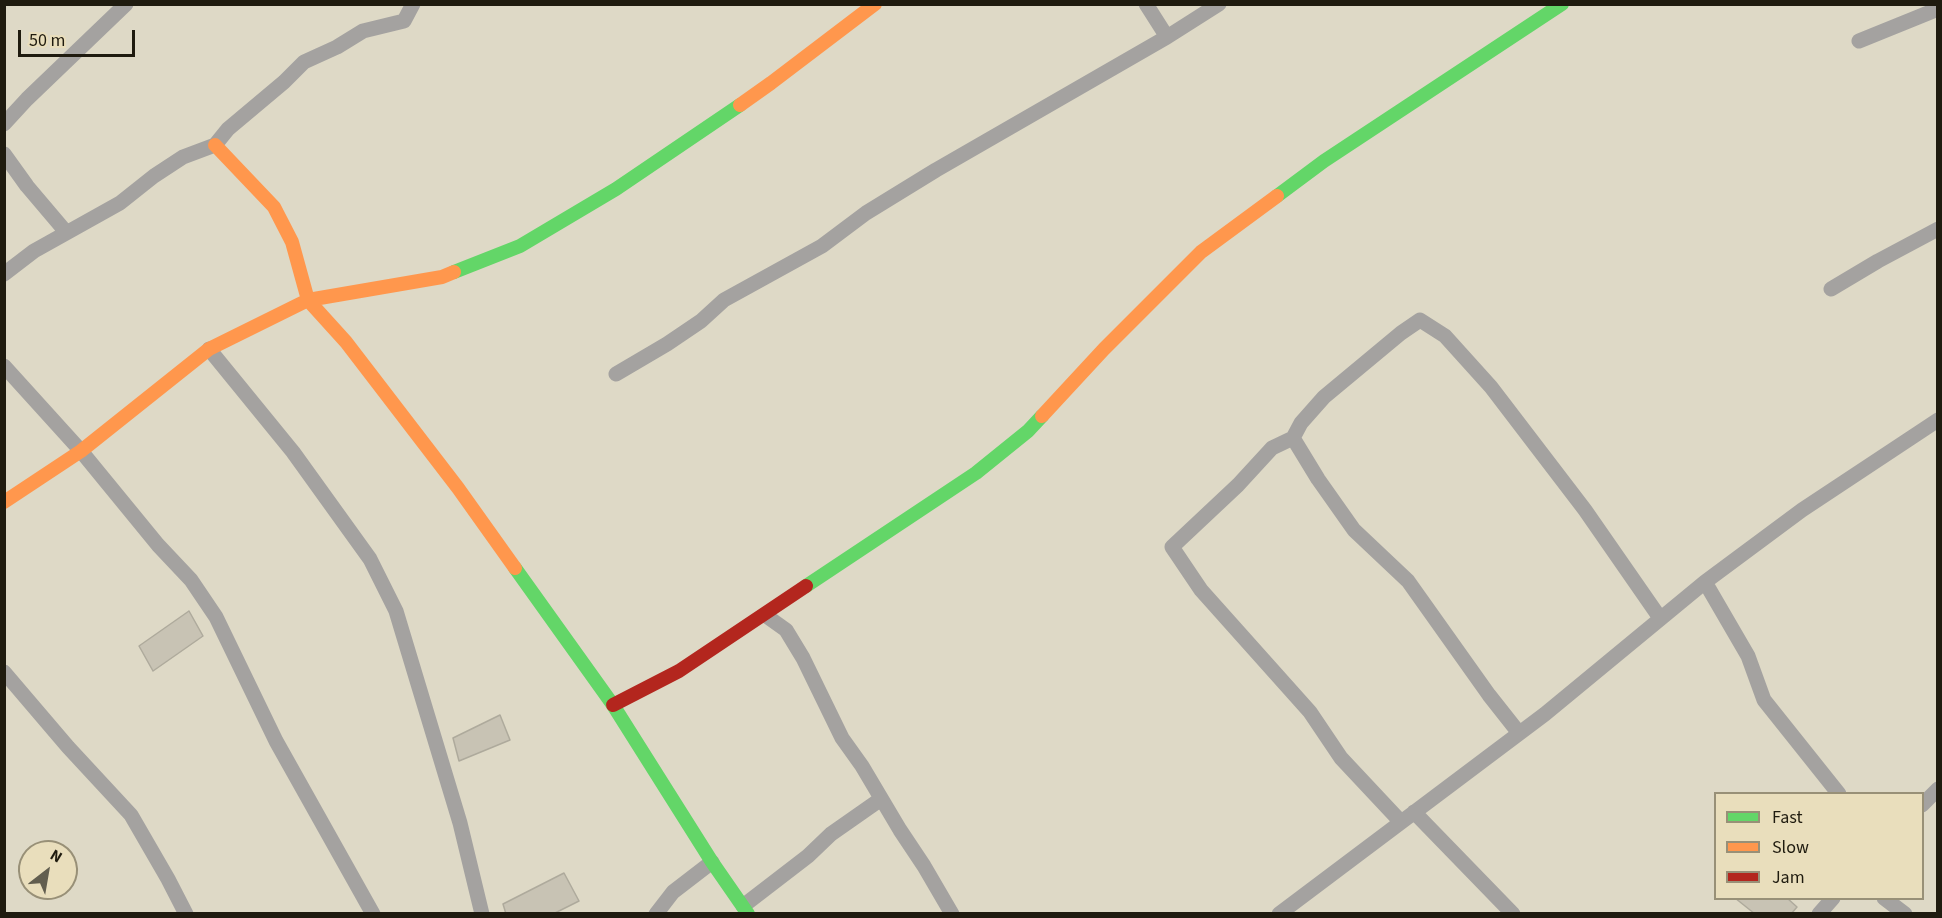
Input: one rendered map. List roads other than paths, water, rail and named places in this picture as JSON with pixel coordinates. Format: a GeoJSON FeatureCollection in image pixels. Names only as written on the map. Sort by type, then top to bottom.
{"type":"FeatureCollection","features":[{"type":"Feature","properties":{"kind":"street"},"geometry":{"type":"LineString","coordinates":[[4,124],[126,4]]}},
{"type":"Feature","properties":{"kind":"street"},"geometry":{"type":"LineString","coordinates":[[4,274],[66,232],[120,203],[183,157],[215,145],[228,129],[304,62],[337,47],[363,31],[404,21],[413,4]]}},
{"type":"Feature","properties":{"kind":"street"},"geometry":{"type":"LineString","coordinates":[[4,502],[81,451],[209,349],[308,300],[442,277],[520,246],[616,189],[771,83],[875,4]]}},
{"type":"Feature","properties":{"kind":"street"},"geometry":{"type":"LineString","coordinates":[[1146,4],[1167,37]]}},
{"type":"Feature","properties":{"kind":"street"},"geometry":{"type":"LineString","coordinates":[[616,374],[702,321],[724,300],[822,246],[866,213],[936,170],[1167,37],[1219,4]]}},
{"type":"Feature","properties":{"kind":"street"},"geometry":{"type":"LineString","coordinates":[[613,705],[680,671],[976,473],[1028,431],[1104,349],[1201,252],[1324,161],[1562,4]]}},
{"type":"Feature","properties":{"kind":"street"},"geometry":{"type":"LineString","coordinates":[[1859,41],[1938,9]]}},
{"type":"Feature","properties":{"kind":"street"},"geometry":{"type":"LineString","coordinates":[[215,145],[274,207],[292,242],[308,300],[346,342],[458,488],[613,705],[711,862],[745,910],[831,834],[881,799]]}},
{"type":"Feature","properties":{"kind":"street"},"geometry":{"type":"LineString","coordinates":[[4,154],[27,186],[66,232]]}},
{"type":"Feature","properties":{"kind":"street"},"geometry":{"type":"LineString","coordinates":[[1831,289],[1878,261],[1938,230]]}},
{"type":"Feature","properties":{"kind":"street"},"geometry":{"type":"LineString","coordinates":[[1401,822],[1341,758],[1310,712],[1201,590],[1172,547],[1238,485],[1272,448],[1293,438],[1301,423],[1324,397],[1401,333],[1420,320],[1445,336],[1491,387],[1585,510],[1660,618]]}},
{"type":"Feature","properties":{"kind":"street"},"geometry":{"type":"LineString","coordinates":[[209,349],[292,452],[370,559],[396,611],[460,823],[482,914]]}},
{"type":"Feature","properties":{"kind":"street"},"geometry":{"type":"LineString","coordinates":[[4,366],[81,451],[191,580],[216,616],[276,741],[373,914]]}},
{"type":"Feature","properties":{"kind":"street"},"geometry":{"type":"LineString","coordinates":[[1279,914],[1519,733],[1705,582],[1802,510],[1938,420]]}},
{"type":"Feature","properties":{"kind":"street"},"geometry":{"type":"LineString","coordinates":[[1293,438],[1318,479],[1354,530],[1408,581],[1476,678],[1519,733]]}},
{"type":"Feature","properties":{"kind":"street"},"geometry":{"type":"LineString","coordinates":[[1705,582],[1748,656],[1764,700],[1837,792]]}},
{"type":"Feature","properties":{"kind":"street"},"geometry":{"type":"LineString","coordinates":[[765,615],[786,630],[803,658],[842,738],[862,766],[952,914]]}},
{"type":"Feature","properties":{"kind":"street"},"geometry":{"type":"LineString","coordinates":[[4,672],[68,747],[131,815],[186,914]]}},
{"type":"Feature","properties":{"kind":"street"},"geometry":{"type":"LineString","coordinates":[[1924,804],[1938,789]]}},
{"type":"Feature","properties":{"kind":"street"},"geometry":{"type":"LineString","coordinates":[[1414,812],[1513,914]]}},
{"type":"Feature","properties":{"kind":"street"},"geometry":{"type":"LineString","coordinates":[[656,914],[673,892],[711,862]]}},
{"type":"Feature","properties":{"kind":"street"},"geometry":{"type":"LineString","coordinates":[[1819,914],[1831,900]]}},
{"type":"Feature","properties":{"kind":"street"},"geometry":{"type":"LineString","coordinates":[[1887,900],[1905,914]]}}]}
